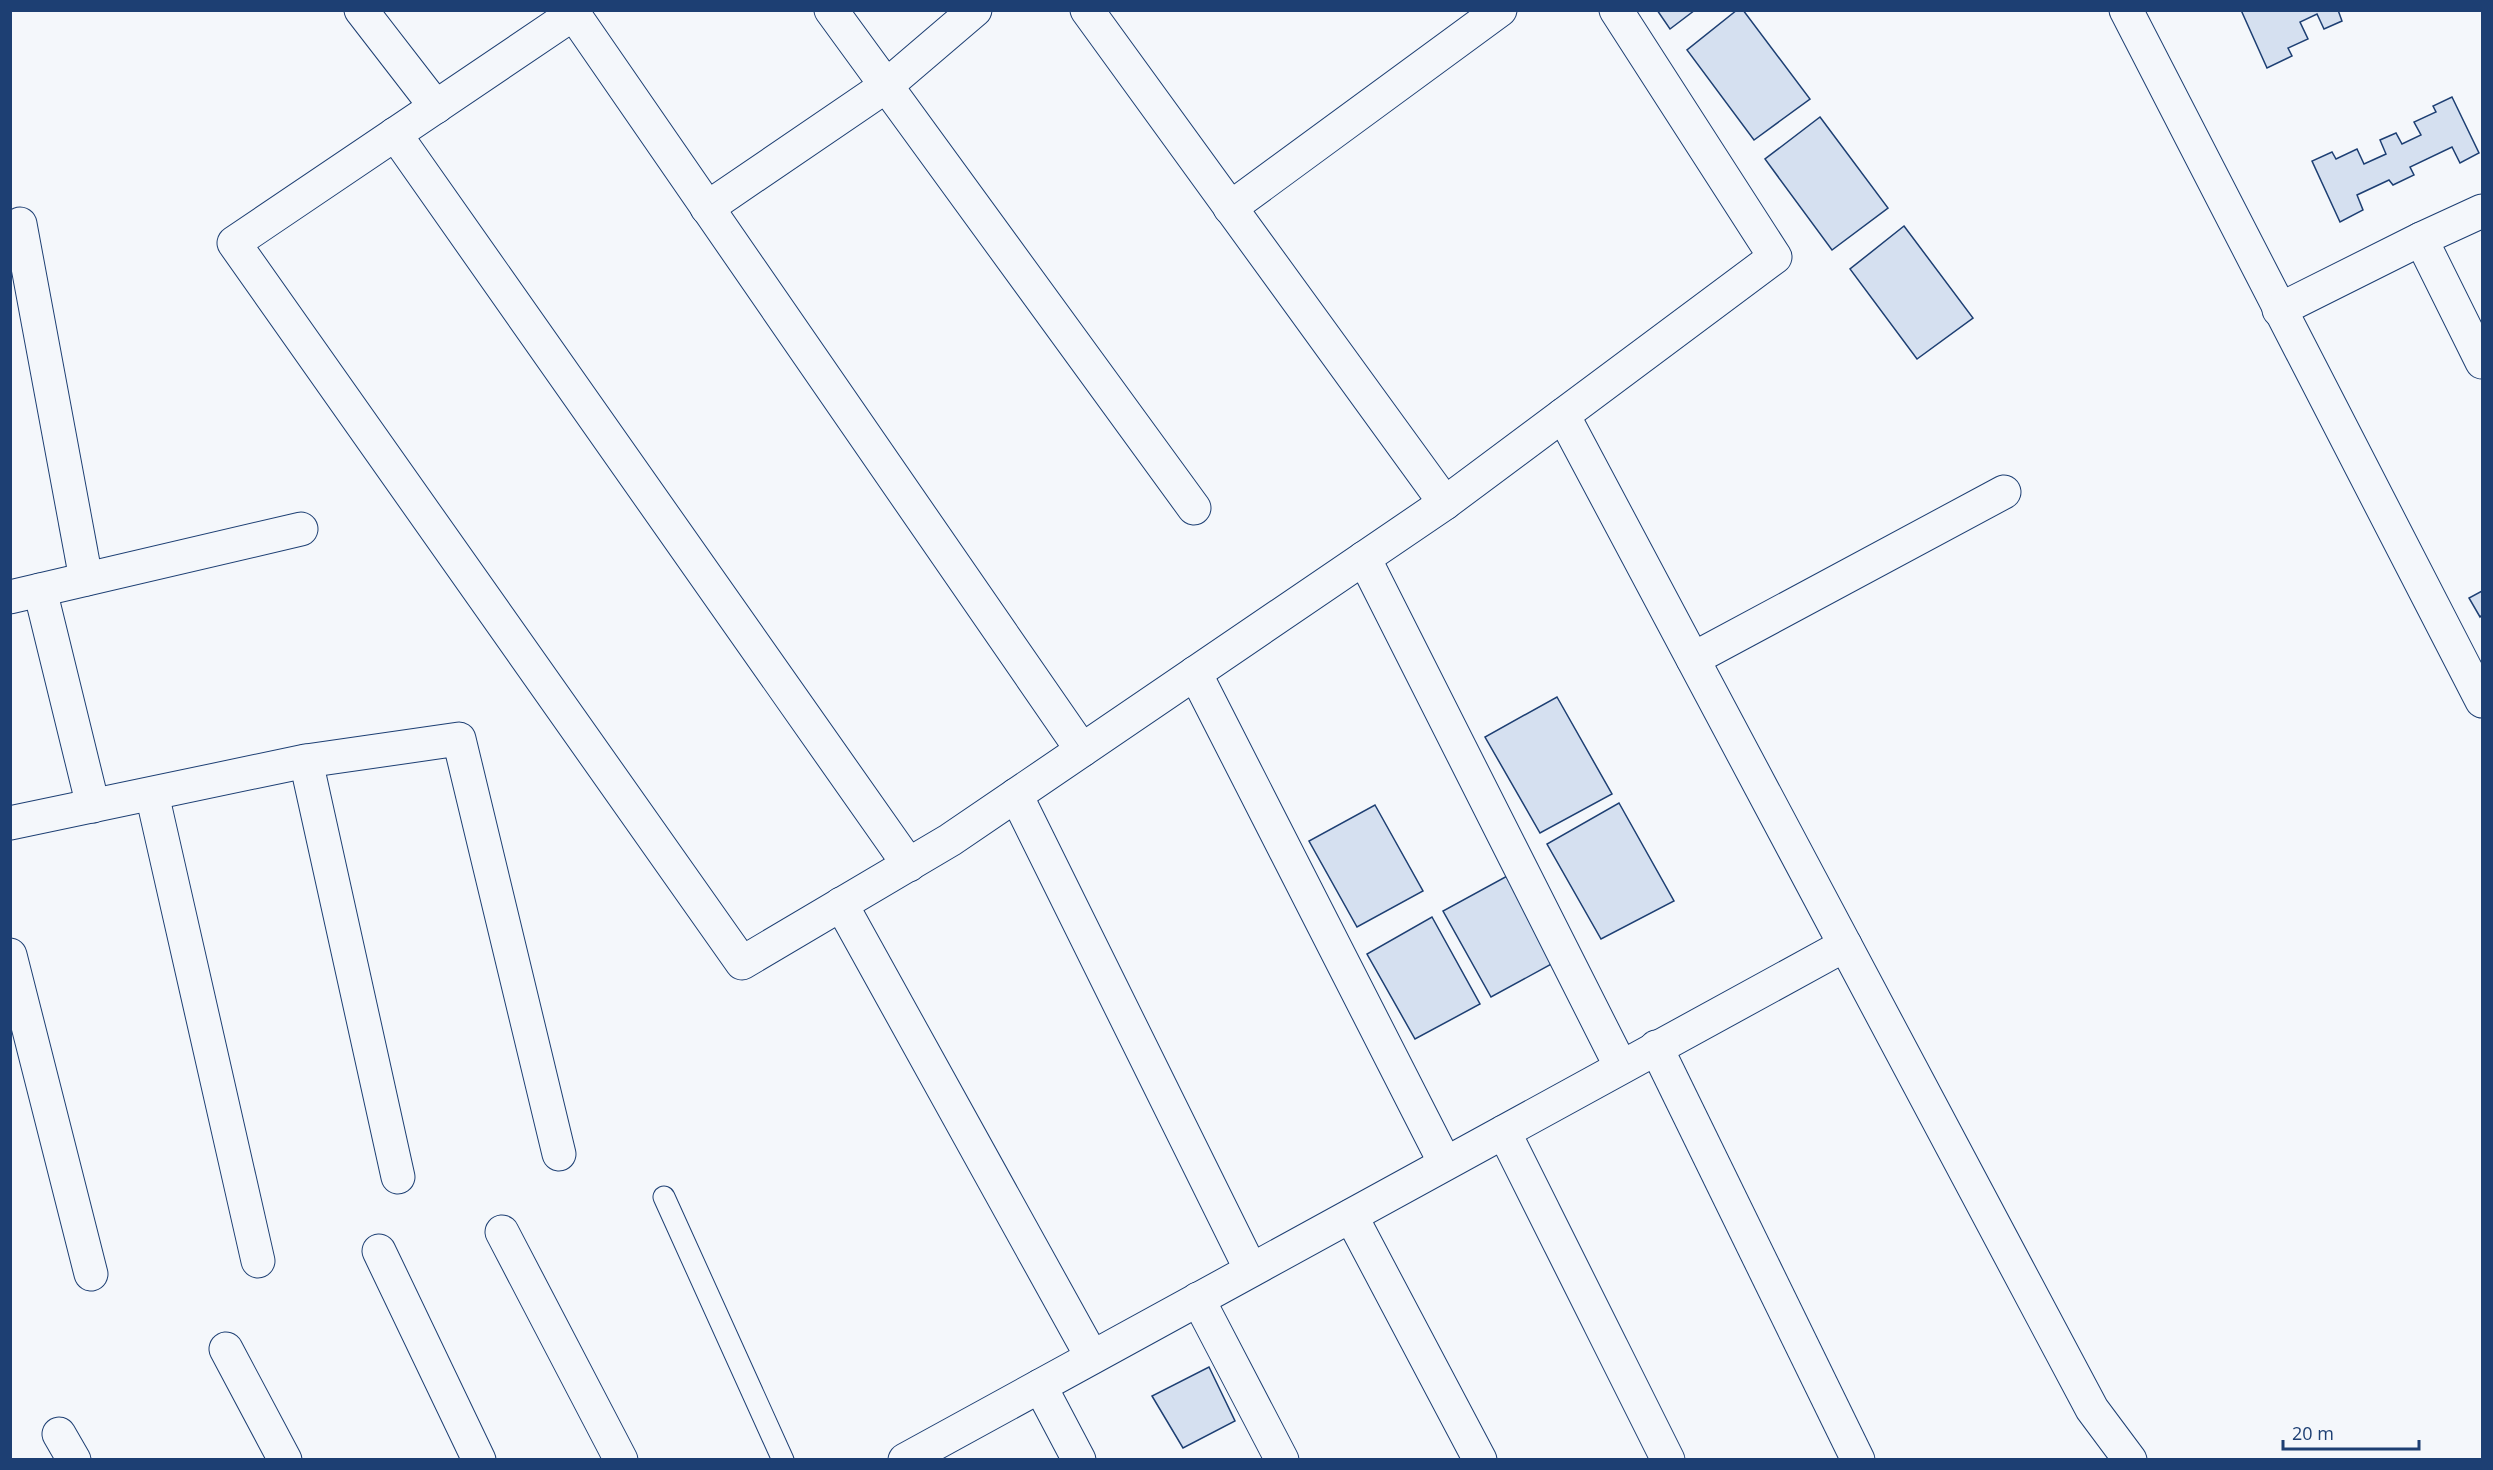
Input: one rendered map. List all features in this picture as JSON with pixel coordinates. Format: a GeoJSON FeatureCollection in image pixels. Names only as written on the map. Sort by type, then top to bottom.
{"type":"FeatureCollection","features":[{"type":"Feature","properties":{"kind":"street"},"geometry":{"type":"LineString","coordinates":[[361,10],[436,107]]}},
{"type":"Feature","properties":{"kind":"street"},"geometry":{"type":"LineString","coordinates":[[831,10],[1194,508]]}},
{"type":"Feature","properties":{"kind":"street"},"geometry":{"type":"LineString","coordinates":[[707,208],[886,86],[975,10]]}},
{"type":"Feature","properties":{"kind":"street"},"geometry":{"type":"LineString","coordinates":[[1088,10],[1445,503]]}},
{"type":"Feature","properties":{"kind":"street"},"geometry":{"type":"LineString","coordinates":[[1230,208],[1500,10]]}},
{"type":"Feature","properties":{"kind":"street"},"geometry":{"type":"LineString","coordinates":[[1082,750],[572,12],[234,243],[742,963],[909,865],[1016,795],[1445,503],[1774,257],[1616,10]]}},
{"type":"Feature","properties":{"kind":"street"},"geometry":{"type":"LineString","coordinates":[[2126,10],[2482,701]]}},
{"type":"Feature","properties":{"kind":"street"},"geometry":{"type":"LineString","coordinates":[[395,134],[909,865]]}},
{"type":"Feature","properties":{"kind":"street"},"geometry":{"type":"LineString","coordinates":[[2279,310],[2421,238],[2482,211]]}},
{"type":"Feature","properties":{"kind":"street"},"geometry":{"type":"LineString","coordinates":[[20,224],[86,579]]}},
{"type":"Feature","properties":{"kind":"street"},"geometry":{"type":"LineString","coordinates":[[2421,238],[2482,362]]}},
{"type":"Feature","properties":{"kind":"street"},"geometry":{"type":"LineString","coordinates":[[1563,415],[2092,1409],[2130,1460]]}},
{"type":"Feature","properties":{"kind":"street"},"geometry":{"type":"LineString","coordinates":[[1693,659],[2004,492]]}},
{"type":"Feature","properties":{"kind":"street"},"geometry":{"type":"LineString","coordinates":[[93,806],[26,594],[301,529]]}},
{"type":"Feature","properties":{"kind":"street"},"geometry":{"type":"LineString","coordinates":[[1364,558],[1621,1067]]}},
{"type":"Feature","properties":{"kind":"street"},"geometry":{"type":"LineString","coordinates":[[1195,673],[1445,1163]]}},
{"type":"Feature","properties":{"kind":"street"},"geometry":{"type":"LineString","coordinates":[[10,823],[306,761],[459,739],[559,1154]]}},
{"type":"Feature","properties":{"kind":"street"},"geometry":{"type":"LineString","coordinates":[[306,761],[398,1177]]}},
{"type":"Feature","properties":{"kind":"street"},"geometry":{"type":"LineString","coordinates":[[152,794],[258,1262]]}},
{"type":"Feature","properties":{"kind":"street"},"geometry":{"type":"LineString","coordinates":[[1016,795],[1251,1270]]}},
{"type":"Feature","properties":{"kind":"street"},"geometry":{"type":"LineString","coordinates":[[841,904],[1092,1357]]}},
{"type":"Feature","properties":{"kind":"street"},"geometry":{"type":"LineString","coordinates":[[905,1460],[1845,945]]}},
{"type":"Feature","properties":{"kind":"street"},"geometry":{"type":"LineString","coordinates":[[10,955],[91,1274]]}},
{"type":"Feature","properties":{"kind":"street"},"geometry":{"type":"LineString","coordinates":[[1656,1047],[1858,1460]]}},
{"type":"Feature","properties":{"kind":"street"},"geometry":{"type":"LineString","coordinates":[[1504,1132],[1668,1460]]}},
{"type":"Feature","properties":{"kind":"street"},"geometry":{"type":"LineString","coordinates":[[1351,1216],[1480,1460]]}},
{"type":"Feature","properties":{"kind":"street"},"geometry":{"type":"LineString","coordinates":[[502,1232],[621,1460]]}},
{"type":"Feature","properties":{"kind":"street"},"geometry":{"type":"LineString","coordinates":[[379,1251],[479,1460]]}},
{"type":"Feature","properties":{"kind":"street"},"geometry":{"type":"LineString","coordinates":[[1198,1299],[1282,1460]]}},
{"type":"Feature","properties":{"kind":"street"},"geometry":{"type":"LineString","coordinates":[[226,1349],[285,1460]]}},
{"type":"Feature","properties":{"kind":"street"},"geometry":{"type":"LineString","coordinates":[[1040,1386],[1079,1460]]}},
{"type":"Feature","properties":{"kind":"lane"},"geometry":{"type":"LineString","coordinates":[[664,1197],[783,1460]]}},
{"type":"Feature","properties":{"kind":"building"},"geometry":{"type":"Polygon","coordinates":[[[1657,10],[1695,10],[1670,29],[1657,10]]]}},
{"type":"Feature","properties":{"kind":"building"},"geometry":{"type":"Polygon","coordinates":[[[1737,10],[1743,10],[1810,99],[1754,140],[1687,50],[1737,10]]]}},
{"type":"Feature","properties":{"kind":"building"},"geometry":{"type":"Polygon","coordinates":[[[2241,10],[2338,10],[2342,21],[2324,29],[2317,14],[2300,22],[2308,39],[2288,48],[2292,56],[2267,68],[2241,10]]]}},
{"type":"Feature","properties":{"kind":"building"},"geometry":{"type":"Polygon","coordinates":[[[2452,97],[2479,153],[2460,163],[2452,147],[2410,167],[2414,175],[2393,185],[2389,180],[2357,195],[2363,210],[2340,222],[2312,161],[2332,152],[2336,159],[2357,149],[2364,164],[2386,154],[2380,140],[2396,133],[2402,144],[2421,135],[2414,122],[2436,112],[2433,106],[2452,97]]]}},
{"type":"Feature","properties":{"kind":"building"},"geometry":{"type":"Polygon","coordinates":[[[1820,117],[1888,208],[1832,250],[1765,159],[1820,117]]]}},
{"type":"Feature","properties":{"kind":"building"},"geometry":{"type":"Polygon","coordinates":[[[1904,226],[1973,318],[1917,359],[1850,269],[1904,226]]]}},
{"type":"Feature","properties":{"kind":"building"},"geometry":{"type":"Polygon","coordinates":[[[2482,591],[2482,615],[2480,617],[2469,598],[2482,591]]]}},
{"type":"Feature","properties":{"kind":"building"},"geometry":{"type":"Polygon","coordinates":[[[1557,697],[1612,794],[1540,833],[1485,737],[1557,697]]]}},
{"type":"Feature","properties":{"kind":"building"},"geometry":{"type":"Polygon","coordinates":[[[1619,803],[1674,901],[1601,939],[1547,844],[1619,803]]]}},
{"type":"Feature","properties":{"kind":"building"},"geometry":{"type":"Polygon","coordinates":[[[1375,805],[1423,891],[1357,927],[1309,841],[1375,805]]]}},
{"type":"Feature","properties":{"kind":"building"},"geometry":{"type":"Polygon","coordinates":[[[1509,875],[1557,961],[1491,997],[1443,911],[1509,875]]]}},
{"type":"Feature","properties":{"kind":"building"},"geometry":{"type":"Polygon","coordinates":[[[1432,917],[1480,1004],[1415,1039],[1367,954],[1432,917]]]}},
{"type":"Feature","properties":{"kind":"building"},"geometry":{"type":"Polygon","coordinates":[[[1209,1367],[1235,1421],[1183,1448],[1152,1396],[1209,1367]]]}}]}
